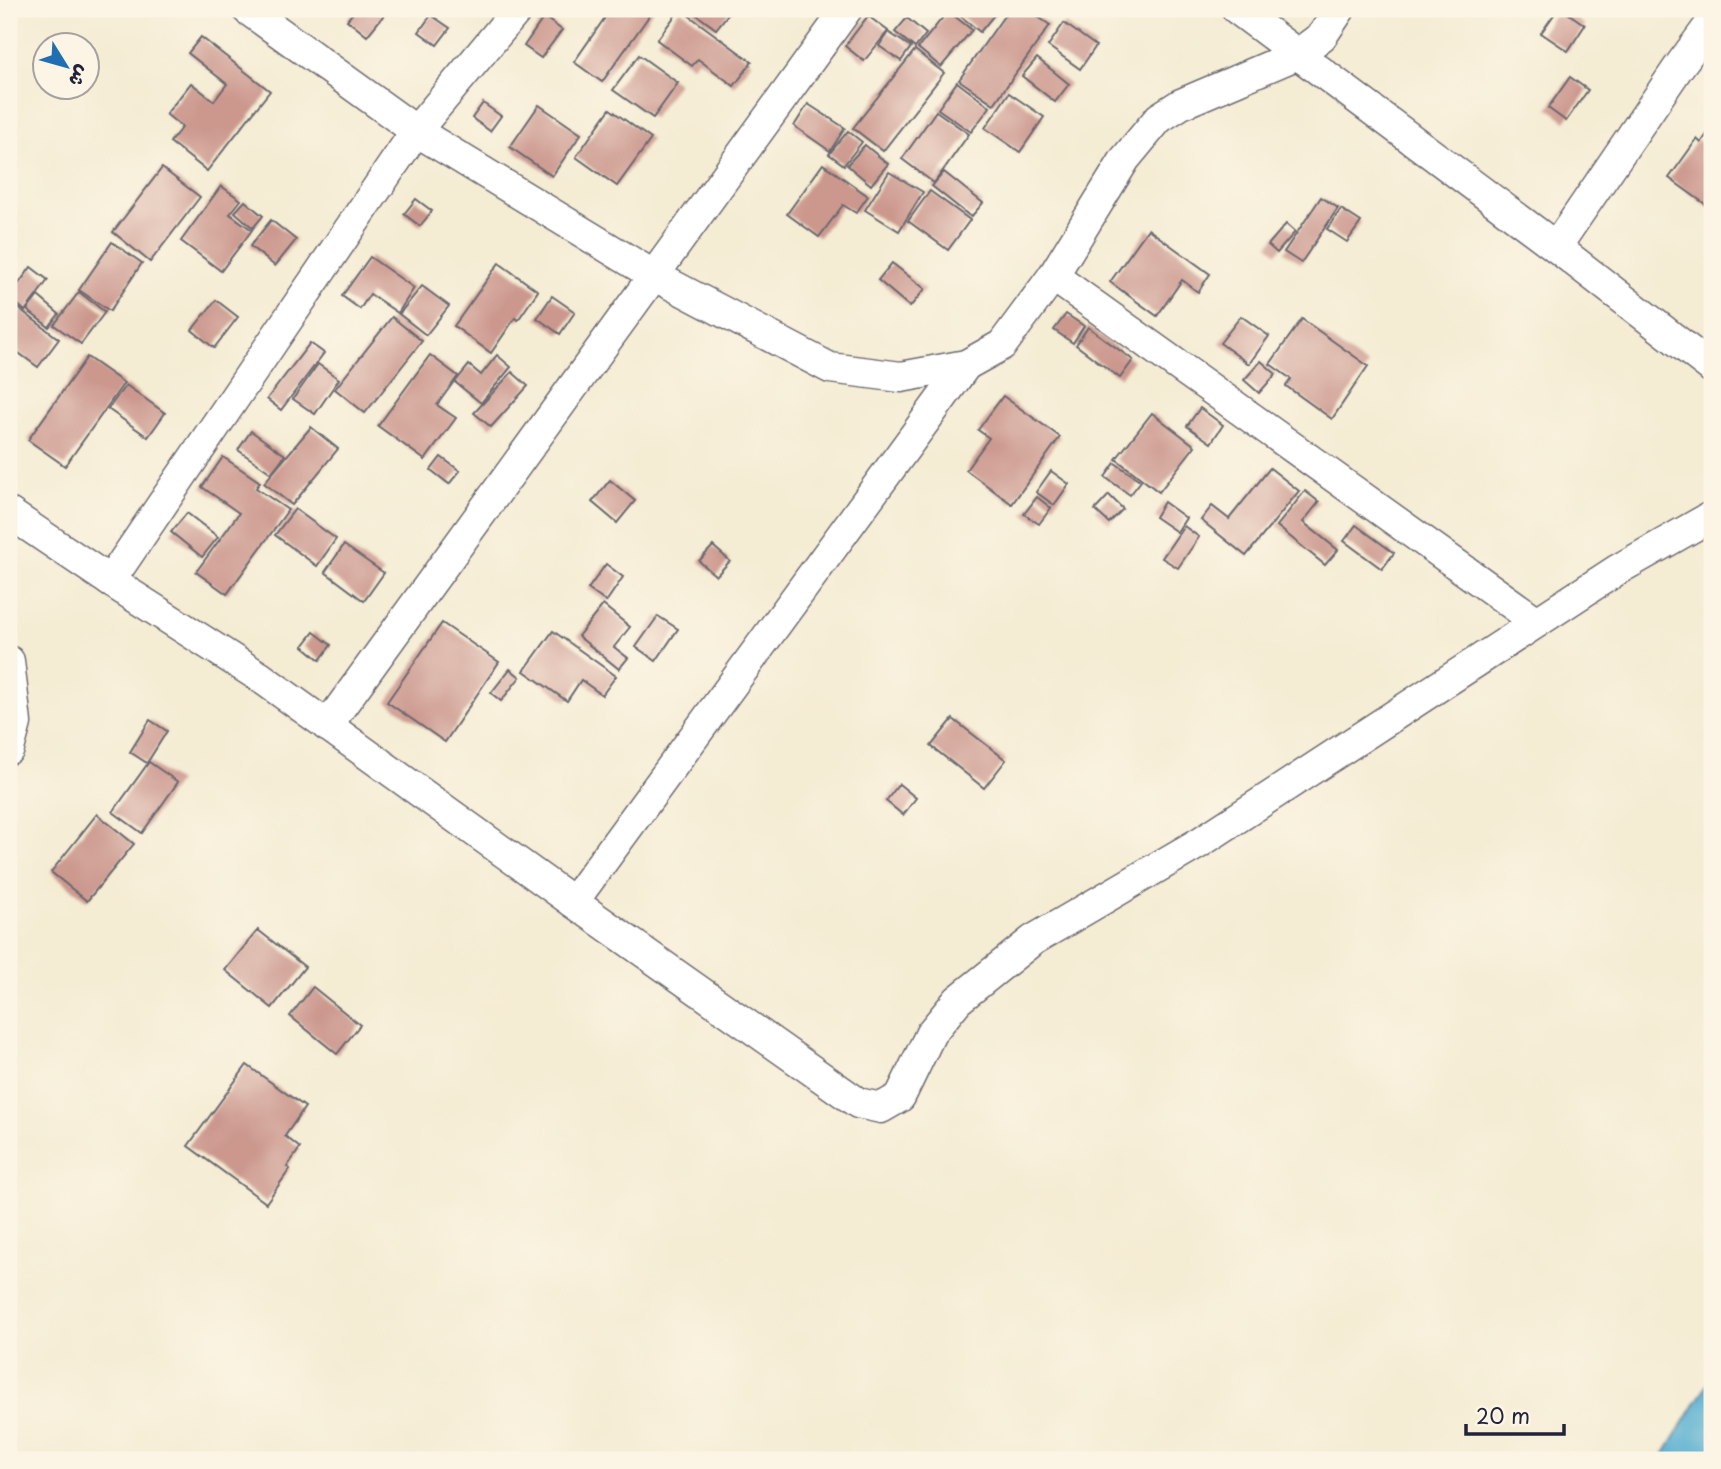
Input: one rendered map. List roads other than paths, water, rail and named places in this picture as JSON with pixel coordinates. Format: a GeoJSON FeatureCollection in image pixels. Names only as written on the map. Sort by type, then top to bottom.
{"type":"FeatureCollection","features":[{"type":"Feature","properties":{"kind":"street"},"geometry":{"type":"LineString","coordinates":[[247,9],[416,131],[653,275],[830,368],[901,377],[966,365],[1002,345],[1053,276],[1125,159],[1159,118],[1181,104],[1298,54],[1322,36],[1340,9]]}},
{"type":"Feature","properties":{"kind":"street"},"geometry":{"type":"LineString","coordinates":[[110,581],[416,131],[518,9]]}},
{"type":"Feature","properties":{"kind":"street"},"geometry":{"type":"LineString","coordinates":[[327,726],[846,9]]}},
{"type":"Feature","properties":{"kind":"street"},"geometry":{"type":"LineString","coordinates":[[1237,9],[1556,247],[1712,368]]}},
{"type":"Feature","properties":{"kind":"street"},"geometry":{"type":"LineString","coordinates":[[1556,247],[1712,22],[1693,9]]}},
{"type":"Feature","properties":{"kind":"street"},"geometry":{"type":"LineString","coordinates":[[1053,276],[1537,622]]}},
{"type":"Feature","properties":{"kind":"street"},"geometry":{"type":"LineString","coordinates":[[573,902],[966,365]]}},
{"type":"Feature","properties":{"kind":"street"},"geometry":{"type":"LineString","coordinates":[[9,513],[260,677],[858,1102],[881,1108],[900,1097],[931,1032],[958,1000],[1033,940],[1199,843],[1617,570],[1712,516]]}},
{"type":"Feature","properties":{"kind":"street"},"geometry":{"type":"LineString","coordinates":[[9,662],[16,723],[9,749]]}},
{"type":"Feature","properties":{"kind":"water"},"geometry":{"type":"Polygon","coordinates":[[[1712,1376],[1712,1460],[1661,1460],[1712,1376]]]}}]}
